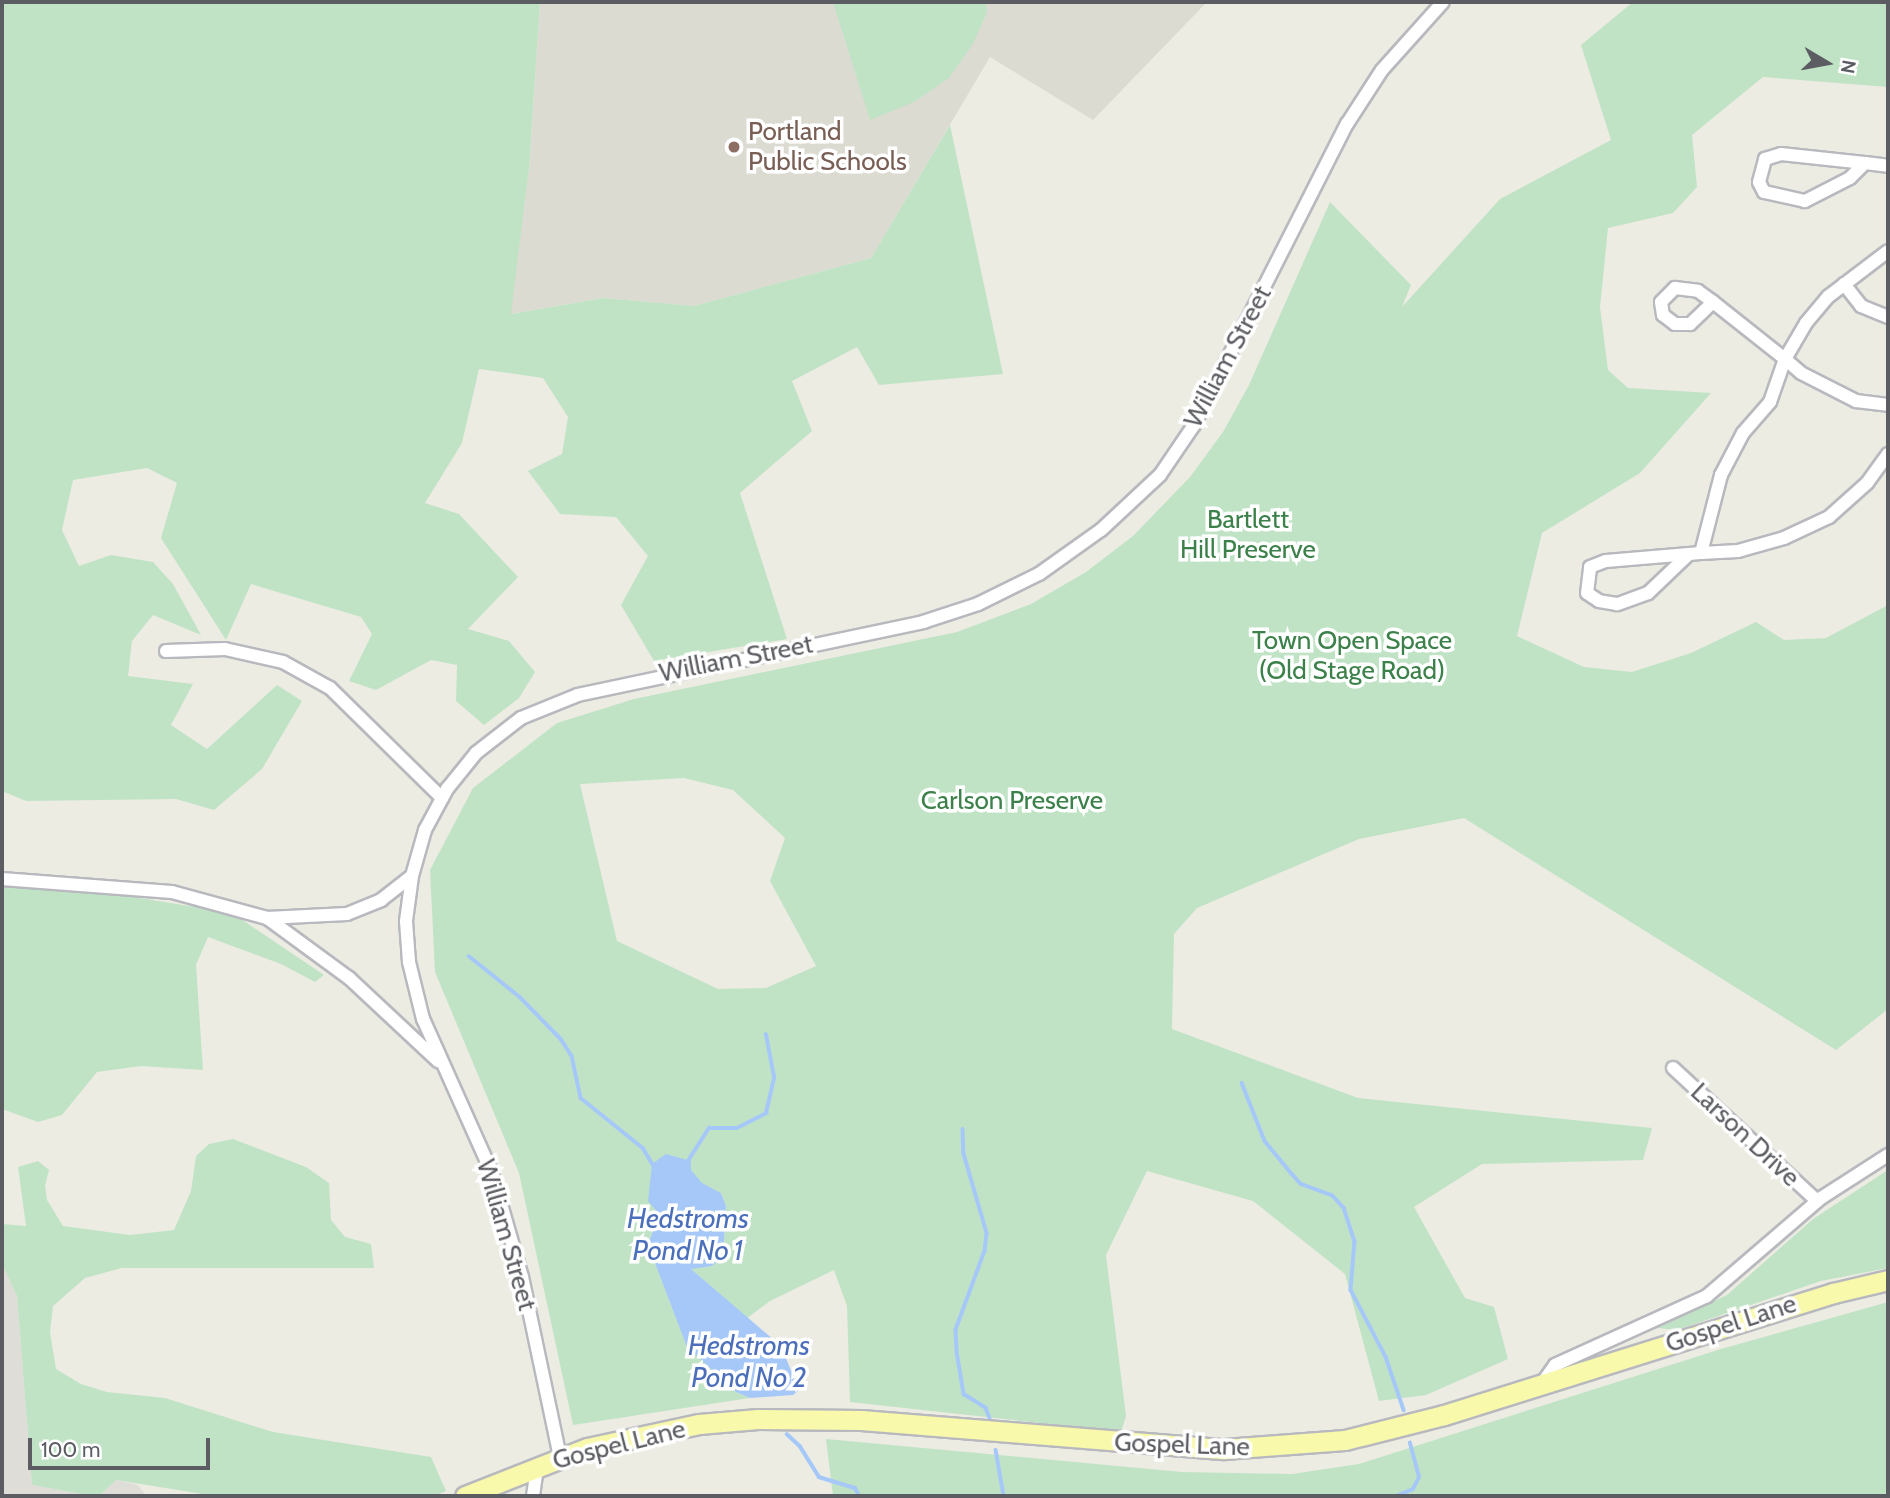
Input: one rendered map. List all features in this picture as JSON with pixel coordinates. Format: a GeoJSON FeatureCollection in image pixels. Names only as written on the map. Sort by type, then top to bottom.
{"type":"FeatureCollection","features":[{"type":"Feature","properties":{"kind":"main road","name":"Gospel Lane"},"geometry":{"type":"LineString","coordinates":[[465,1496],[560,1457],[650,1432],[758,1419],[861,1420],[1158,1446],[1296,1446],[1393,1429],[1801,1302],[1888,1280]]}},
{"type":"Feature","properties":{"kind":"street","name":"William Street"},"geometry":{"type":"LineString","coordinates":[[560,1457],[522,1277],[492,1173],[423,1019],[409,962],[406,921],[412,876],[425,830],[442,798],[476,753],[521,718],[578,695],[923,622],[978,604],[1039,574],[1101,530],[1160,475],[1194,425],[1243,334],[1311,187],[1347,124],[1382,70],[1443,2]]}},
{"type":"Feature","properties":{"kind":"street"},"geometry":{"type":"LineString","coordinates":[[1865,163],[1850,178],[1805,201],[1764,192],[1759,182],[1758,171],[1765,159],[1781,154],[1865,163],[1888,166]]}},
{"type":"Feature","properties":{"kind":"street"},"geometry":{"type":"LineString","coordinates":[[1888,251],[1844,285],[1806,323],[1785,359],[1770,402],[1743,433],[1721,475],[1695,554],[1648,593],[1617,604],[1599,601],[1587,593],[1585,578],[1590,567],[1598,564],[1695,554],[1738,551],[1784,538],[1829,517],[1867,483],[1888,454]]}},
{"type":"Feature","properties":{"kind":"street"},"geometry":{"type":"LineString","coordinates":[[1844,285],[1861,306],[1888,317]]}},
{"type":"Feature","properties":{"kind":"street"},"geometry":{"type":"LineString","coordinates":[[1713,302],[1801,373],[1856,401],[1888,405]]}},
{"type":"Feature","properties":{"kind":"street"},"geometry":{"type":"LineString","coordinates":[[166,651],[225,649],[283,662],[330,688],[442,798]]}},
{"type":"Feature","properties":{"kind":"street"},"geometry":{"type":"LineString","coordinates":[[2,880],[172,892],[267,918],[347,914],[381,900],[412,876]]}},
{"type":"Feature","properties":{"kind":"street"},"geometry":{"type":"LineString","coordinates":[[267,918],[352,981],[443,1066]]}},
{"type":"Feature","properties":{"kind":"street","name":"Larson Drive"},"geometry":{"type":"LineString","coordinates":[[1673,1068],[1817,1201]]}},
{"type":"Feature","properties":{"kind":"street"},"geometry":{"type":"LineString","coordinates":[[1541,1385],[1555,1365],[1707,1296],[1817,1201],[1888,1155]]}},
{"type":"Feature","properties":{"kind":"street"},"geometry":{"type":"LineString","coordinates":[[533,1496],[537,1466]]}},
{"type":"Feature","properties":{"kind":"shaded area","name":"Portland Public Schools"},"geometry":{"type":"Polygon","coordinates":[[[540,2],[1207,2],[1093,120],[990,57],[871,258],[694,306],[603,298],[510,314],[529,169],[540,2]]]}},
{"type":"Feature","properties":{"kind":"shaded area"},"geometry":{"type":"Polygon","coordinates":[[[2,1264],[17,1296],[32,1485],[93,1496],[2,1496],[2,1264]]]}},
{"type":"Feature","properties":{"kind":"shaded area"},"geometry":{"type":"Polygon","coordinates":[[[116,1480],[138,1485],[146,1496],[99,1496],[116,1480]]]}},
{"type":"Feature","properties":{"kind":"green space"},"geometry":{"type":"Polygon","coordinates":[[[2,2],[540,2],[529,169],[511,314],[603,298],[694,306],[871,258],[950,125],[1003,374],[879,385],[857,347],[792,381],[812,431],[740,493],[787,639],[654,661],[621,605],[648,556],[616,517],[560,514],[528,471],[562,454],[568,417],[543,378],[479,369],[462,443],[425,503],[459,514],[518,577],[468,629],[509,641],[535,672],[519,698],[484,725],[456,701],[457,665],[431,660],[376,690],[349,681],[372,634],[361,617],[251,584],[226,640],[161,538],[177,483],[147,468],[73,480],[62,530],[79,566],[111,555],[153,562],[173,584],[201,635],[153,615],[132,641],[128,676],[193,684],[171,725],[207,749],[277,685],[302,701],[262,769],[214,810],[176,799],[26,801],[2,791],[2,2]]]}},
{"type":"Feature","properties":{"kind":"green space"},"geometry":{"type":"Polygon","coordinates":[[[833,2],[986,2],[987,12],[973,44],[949,78],[914,102],[870,120],[833,2]]]}},
{"type":"Feature","properties":{"kind":"green space"},"geometry":{"type":"Polygon","coordinates":[[[1633,2],[1888,2],[1888,87],[1763,77],[1692,135],[1697,187],[1673,213],[1608,228],[1600,307],[1608,370],[1628,388],[1711,393],[1640,473],[1542,533],[1517,636],[1584,667],[1632,672],[1691,653],[1756,622],[1784,640],[1826,638],[1888,605],[1888,1009],[1836,1050],[1464,818],[1359,839],[1197,908],[1174,934],[1172,1029],[1358,1098],[1652,1128],[1643,1160],[1482,1164],[1414,1207],[1465,1298],[1494,1307],[1508,1359],[1426,1395],[1379,1401],[1345,1274],[1253,1201],[1147,1171],[1106,1255],[1126,1416],[1121,1432],[850,1402],[847,1306],[834,1270],[770,1301],[746,1319],[690,1268],[712,1266],[723,1257],[726,1206],[721,1193],[702,1184],[690,1170],[659,1214],[648,1245],[687,1346],[736,1392],[750,1398],[573,1425],[519,1173],[435,972],[430,870],[473,788],[557,723],[634,699],[957,632],[1031,604],[1086,572],[1133,536],[1190,477],[1223,432],[1249,385],[1330,202],[1411,285],[1402,307],[1500,199],[1611,140],[1581,45],[1633,2]],[[684,778],[580,784],[617,941],[718,989],[766,988],[816,966],[770,881],[785,838],[733,790],[684,778]]]}},
{"type":"Feature","properties":{"kind":"green space"},"geometry":{"type":"Polygon","coordinates":[[[2,886],[109,893],[232,913],[324,975],[315,982],[281,964],[208,937],[196,965],[203,1070],[141,1066],[97,1072],[62,1115],[38,1122],[2,1109],[2,886]]]}},
{"type":"Feature","properties":{"kind":"green space"},"geometry":{"type":"Polygon","coordinates":[[[233,1139],[306,1167],[329,1183],[331,1220],[345,1237],[371,1244],[374,1268],[122,1268],[85,1278],[53,1306],[50,1332],[56,1369],[81,1384],[107,1392],[165,1398],[273,1432],[431,1457],[446,1491],[434,1496],[215,1496],[116,1480],[99,1496],[93,1496],[32,1485],[17,1296],[2,1264],[2,1224],[26,1226],[18,1167],[38,1161],[49,1170],[45,1186],[47,1200],[63,1226],[130,1235],[174,1230],[191,1191],[196,1156],[209,1144],[233,1139]]]}},
{"type":"Feature","properties":{"kind":"green space"},"geometry":{"type":"Polygon","coordinates":[[[1888,1170],[1888,1268],[1821,1281],[1677,1330],[1658,1328],[1727,1295],[1813,1219],[1888,1170]]]}},
{"type":"Feature","properties":{"kind":"green space"},"geometry":{"type":"Polygon","coordinates":[[[1888,1302],[1888,1496],[833,1496],[826,1439],[1182,1472],[1292,1474],[1359,1464],[1721,1349],[1888,1302]]]}},
{"type":"Feature","properties":{"kind":"water"},"geometry":{"type":"Polygon","coordinates":[[[666,1154],[691,1161],[691,1170],[702,1183],[721,1193],[726,1206],[723,1257],[712,1266],[691,1269],[781,1346],[799,1390],[793,1395],[750,1398],[736,1392],[687,1347],[648,1245],[659,1214],[648,1201],[652,1164],[666,1154]]]}},
{"type":"Feature","properties":{"kind":"waterway"},"geometry":{"type":"LineString","coordinates":[[469,956],[520,997],[561,1039],[572,1056],[581,1098],[643,1148],[654,1166]]}},
{"type":"Feature","properties":{"kind":"waterway"},"geometry":{"type":"LineString","coordinates":[[686,1164],[709,1128],[737,1128],[766,1113],[774,1077],[766,1035]]}},
{"type":"Feature","properties":{"kind":"waterway"},"geometry":{"type":"LineString","coordinates":[[1242,1083],[1265,1141],[1301,1184],[1332,1195],[1344,1208],[1355,1241],[1351,1290],[1386,1357],[1404,1410]]}},
{"type":"Feature","properties":{"kind":"waterway"},"geometry":{"type":"LineString","coordinates":[[963,1129],[964,1154],[987,1233],[985,1251],[956,1330],[957,1352],[964,1394],[986,1408],[991,1421]]}},
{"type":"Feature","properties":{"kind":"waterway"},"geometry":{"type":"LineString","coordinates":[[787,1434],[800,1446],[819,1477],[855,1488],[860,1496]]}},
{"type":"Feature","properties":{"kind":"waterway"},"geometry":{"type":"LineString","coordinates":[[1396,1496],[1413,1489],[1419,1477],[1410,1443]]}},
{"type":"Feature","properties":{"kind":"waterway"},"geometry":{"type":"LineString","coordinates":[[996,1450],[1004,1496]]}},
{"type":"Feature","properties":{"kind":"place","name":"Portland Public Schools"},"geometry":{"type":"Point","coordinates":[734,147]}},
{"type":"Feature","properties":{"kind":"park label","name":"Bartlett Hill Preserve"},"geometry":{"type":"Point","coordinates":[1248,535]}},
{"type":"Feature","properties":{"kind":"park label","name":"Town Open Space (Old Stage Road)"},"geometry":{"type":"Point","coordinates":[1352,656]}},
{"type":"Feature","properties":{"kind":"park label","name":"Carlson Preserve"},"geometry":{"type":"Point","coordinates":[1012,801]}},
{"type":"Feature","properties":{"kind":"water label","name":"Hedstroms Pond No 1"},"geometry":{"type":"Point","coordinates":[688,1234]}},
{"type":"Feature","properties":{"kind":"water label","name":"Hedstroms Pond No 2"},"geometry":{"type":"Point","coordinates":[749,1361]}}]}
